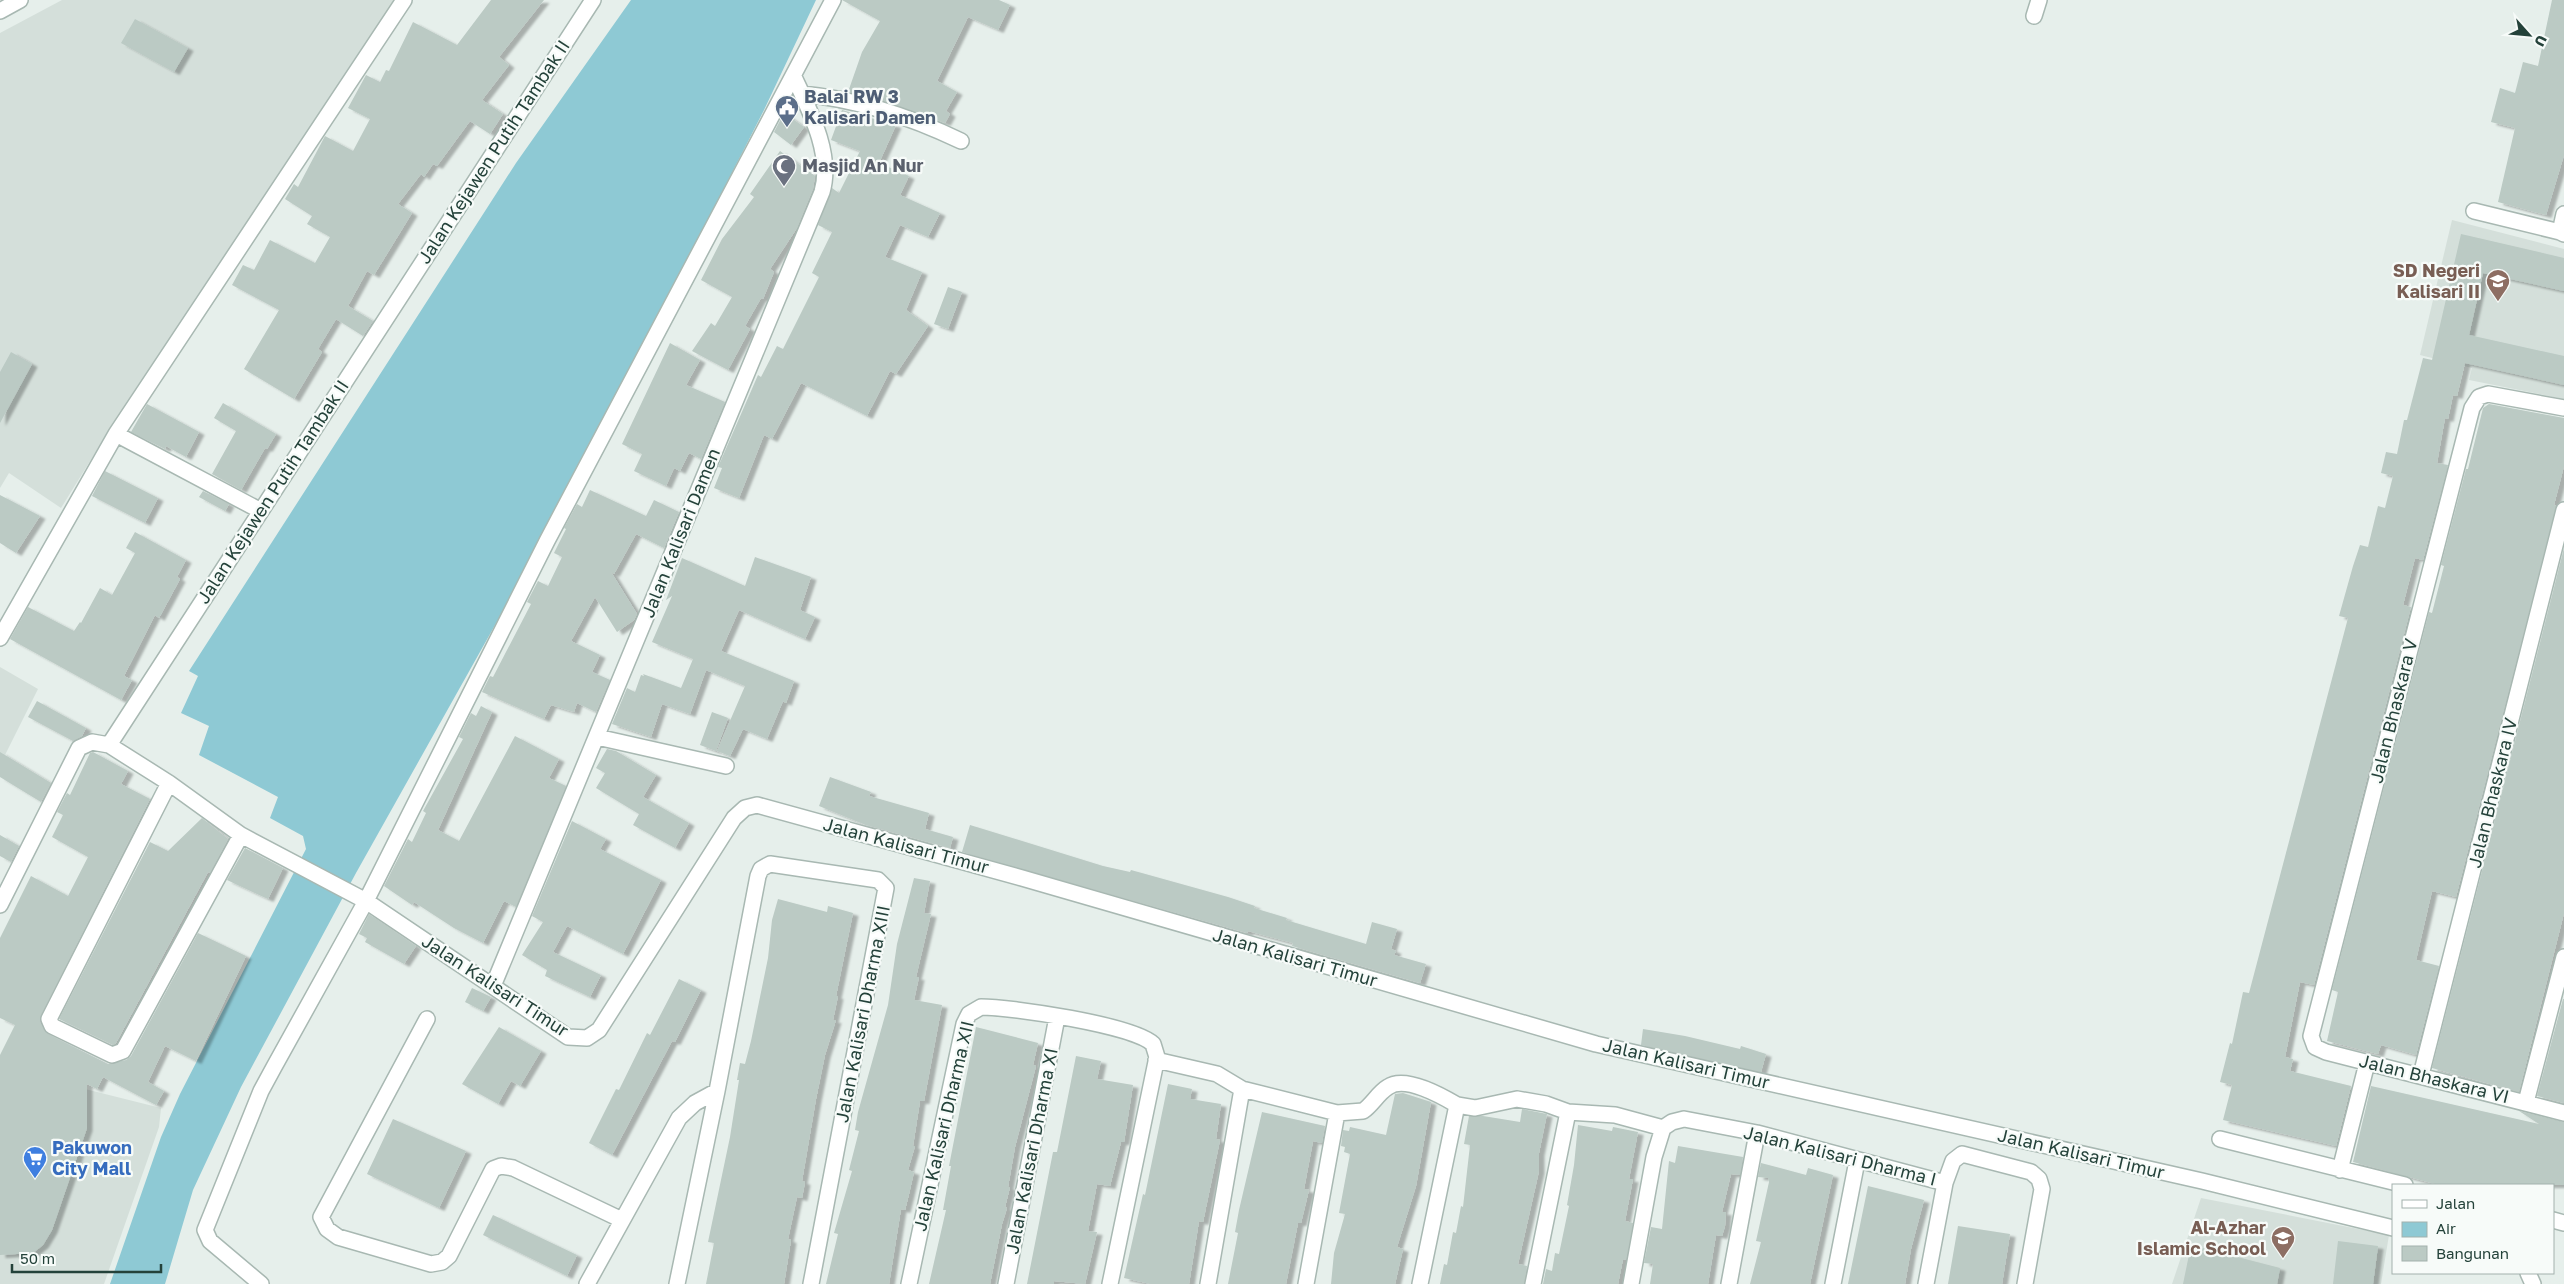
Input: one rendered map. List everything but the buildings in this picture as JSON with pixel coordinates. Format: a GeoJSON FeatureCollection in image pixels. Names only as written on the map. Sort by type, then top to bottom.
{"type":"FeatureCollection","features":[{"type":"Feature","properties":{"kind":"street"},"geometry":{"type":"LineString","coordinates":[[0,11],[20,0]]}},
{"type":"Feature","properties":{"kind":"street"},"geometry":{"type":"LineString","coordinates":[[0,638],[116,434],[404,0]]}},
{"type":"Feature","properties":{"kind":"street","name":"Jalan Kejawen Putih Tambak II"},"geometry":{"type":"LineString","coordinates":[[109,745],[593,0]]}},
{"type":"Feature","properties":{"kind":"street"},"geometry":{"type":"LineString","coordinates":[[261,1284],[210,1241],[205,1230],[261,1092],[366,901],[547,541],[794,78],[833,0]]}},
{"type":"Feature","properties":{"kind":"street"},"geometry":{"type":"LineString","coordinates":[[2034,16],[2038,0]]}},
{"type":"Feature","properties":{"kind":"street","name":"Jalan Kalisari Damen"},"geometry":{"type":"LineString","coordinates":[[493,986],[822,192],[825,174],[824,152],[794,78]]}},
{"type":"Feature","properties":{"kind":"street"},"geometry":{"type":"LineString","coordinates":[[802,94],[826,96],[863,105],[940,130],[962,141]]}},
{"type":"Feature","properties":{"kind":"street"},"geometry":{"type":"LineString","coordinates":[[2474,211],[2562,233],[2564,214]]}},
{"type":"Feature","properties":{"kind":"street","name":"Jalan Bhaskara V"},"geometry":{"type":"LineString","coordinates":[[2311,1036],[2472,408],[2479,397],[2488,394],[2564,408]]}},
{"type":"Feature","properties":{"kind":"street"},"geometry":{"type":"LineString","coordinates":[[116,434],[261,510]]}},
{"type":"Feature","properties":{"kind":"street","name":"Jalan Bhaskara IV"},"geometry":{"type":"LineString","coordinates":[[2421,1075],[2564,510]]}},
{"type":"Feature","properties":{"kind":"street"},"geometry":{"type":"LineString","coordinates":[[597,736],[726,766]]}},
{"type":"Feature","properties":{"kind":"street"},"geometry":{"type":"LineString","coordinates":[[0,905],[79,748],[92,742],[109,745],[170,783],[241,835],[124,1051],[112,1055],[52,1026],[49,1019],[170,783]]}},
{"type":"Feature","properties":{"kind":"street","name":"Jalan Kalisari Timur"},"geometry":{"type":"LineString","coordinates":[[241,835],[366,901],[568,1038],[587,1038],[599,1030],[734,818],[746,808],[757,805],[1022,878],[1596,1044],[2202,1182],[2392,1228]]}},
{"type":"Feature","properties":{"kind":"street","name":"Jalan Kalisari Dharma XIII"},"geometry":{"type":"LineString","coordinates":[[677,1284],[717,1091],[758,876],[761,868],[770,864],[882,882],[886,888],[811,1284]]}},
{"type":"Feature","properties":{"kind":"street"},"geometry":{"type":"LineString","coordinates":[[2526,1102],[2564,956]]}},
{"type":"Feature","properties":{"kind":"street","name":"Jalan Kalisari Dharma XII"},"geometry":{"type":"LineString","coordinates":[[909,1284],[967,1017],[975,1009],[985,1007],[1115,1027],[1138,1034],[1153,1044],[1156,1060]]}},
{"type":"Feature","properties":{"kind":"street","name":"Jalan Kalisari Dharma XI"},"geometry":{"type":"LineString","coordinates":[[1006,1284],[1057,1017]]}},
{"type":"Feature","properties":{"kind":"street"},"geometry":{"type":"LineString","coordinates":[[427,1019],[321,1217],[327,1229],[338,1238],[431,1264],[442,1262],[448,1256],[493,1169],[501,1166],[513,1168],[622,1220]]}},
{"type":"Feature","properties":{"kind":"street","name":"Jalan Bhaskara VI"},"geometry":{"type":"LineString","coordinates":[[2311,1036],[2313,1044],[2319,1050],[2564,1113]]}},
{"type":"Feature","properties":{"kind":"street"},"geometry":{"type":"LineString","coordinates":[[1110,1284],[1156,1060],[1217,1074],[1242,1089],[1337,1114],[1359,1112],[1371,1104],[1389,1086],[1397,1083],[1412,1085],[1430,1091],[1457,1105],[1475,1108],[1518,1099],[1546,1104],[1568,1112],[1615,1116],[1663,1128],[1654,1157],[1631,1284]]}},
{"type":"Feature","properties":{"kind":"street"},"geometry":{"type":"LineString","coordinates":[[2340,1170],[2367,1063]]}},
{"type":"Feature","properties":{"kind":"street"},"geometry":{"type":"LineString","coordinates":[[1208,1284],[1242,1089]]}},
{"type":"Feature","properties":{"kind":"street"},"geometry":{"type":"LineString","coordinates":[[587,1284],[678,1118],[695,1103],[717,1091]]}},
{"type":"Feature","properties":{"kind":"street"},"geometry":{"type":"LineString","coordinates":[[1420,1284],[1457,1105]]}},
{"type":"Feature","properties":{"kind":"street"},"geometry":{"type":"LineString","coordinates":[[1533,1284],[1568,1112]]}},
{"type":"Feature","properties":{"kind":"street"},"geometry":{"type":"LineString","coordinates":[[1306,1284],[1337,1114]]}},
{"type":"Feature","properties":{"kind":"street","name":"Jalan Kalisari Dharma I"},"geometry":{"type":"LineString","coordinates":[[1663,1128],[1672,1122],[1684,1119],[1757,1134],[1945,1183],[1953,1161],[1962,1154],[2031,1172],[2039,1179],[2041,1198],[2025,1284]]}},
{"type":"Feature","properties":{"kind":"street"},"geometry":{"type":"LineString","coordinates":[[1729,1284],[1757,1134]]}},
{"type":"Feature","properties":{"kind":"street"},"geometry":{"type":"LineString","coordinates":[[2220,1139],[2401,1184]]}},
{"type":"Feature","properties":{"kind":"street"},"geometry":{"type":"LineString","coordinates":[[1833,1284],[1857,1161]]}},
{"type":"Feature","properties":{"kind":"street"},"geometry":{"type":"LineString","coordinates":[[1926,1284],[1945,1183]]}},
{"type":"Feature","properties":{"kind":"shaded area"},"geometry":{"type":"Polygon","coordinates":[[[62,0],[395,0],[105,437],[61,508],[9,473],[0,488],[0,33],[62,0]]]}},
{"type":"Feature","properties":{"kind":"shaded area","name":"SD Negeri Kalisari II"},"geometry":{"type":"Polygon","coordinates":[[[2452,220],[2564,249],[2564,399],[2469,380],[2472,368],[2420,355],[2452,220]]]}},
{"type":"Feature","properties":{"kind":"shaded area"},"geometry":{"type":"Polygon","coordinates":[[[0,667],[38,689],[0,765],[0,667]]]}},
{"type":"Feature","properties":{"kind":"shaded area"},"geometry":{"type":"Polygon","coordinates":[[[0,1072],[45,1079],[161,1108],[159,1127],[104,1284],[0,1284],[0,1072]]]}},
{"type":"Feature","properties":{"kind":"shaded area","name":"Al-Azhar Islamic School"},"geometry":{"type":"Polygon","coordinates":[[[2201,1198],[2389,1235],[2381,1284],[2172,1284],[2201,1198]]]}},
{"type":"Feature","properties":{"kind":"water"},"geometry":{"type":"Polygon","coordinates":[[[631,0],[816,0],[764,110],[631,371],[499,618],[356,873],[241,1087],[193,1190],[165,1284],[110,1284],[161,1137],[180,1094],[306,849],[303,836],[270,818],[278,797],[199,755],[209,726],[181,713],[198,676],[189,671],[516,163],[631,0]]]}},
{"type":"Feature","properties":{"kind":"place","name":"Balai RW 3 Kalisari Damen"},"geometry":{"type":"Point","coordinates":[787,128]}},
{"type":"Feature","properties":{"kind":"place","name":"Masjid An Nur"},"geometry":{"type":"Point","coordinates":[784,187]}},
{"type":"Feature","properties":{"kind":"place","name":"SD Negeri Kalisari II"},"geometry":{"type":"Point","coordinates":[2498,302]}},
{"type":"Feature","properties":{"kind":"place","name":"Pakuwon City Mall"},"geometry":{"type":"Point","coordinates":[35,1179]}},
{"type":"Feature","properties":{"kind":"place","name":"Al-Azhar Islamic School"},"geometry":{"type":"Point","coordinates":[2283,1259]}}]}
